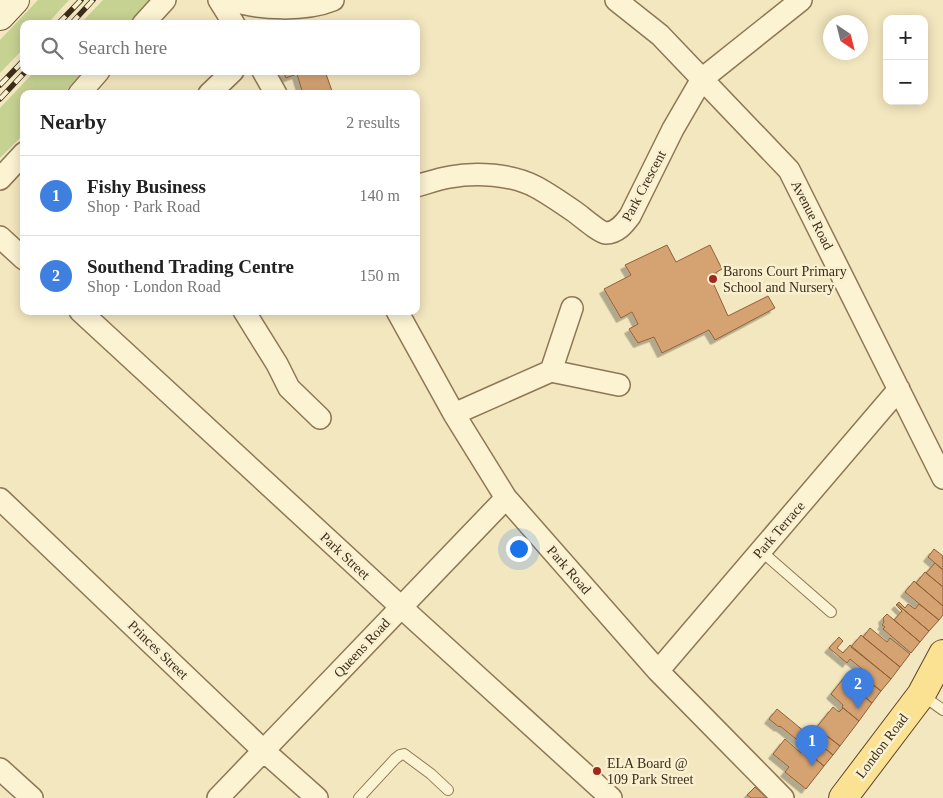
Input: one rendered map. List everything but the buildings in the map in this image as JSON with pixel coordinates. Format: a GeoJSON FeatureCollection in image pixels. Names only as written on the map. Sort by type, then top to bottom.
{"type":"FeatureCollection","features":[{"type":"Feature","properties":{"kind":"main road","name":"London Road"},"geometry":{"type":"LineString","coordinates":[[932,702],[943,654]]}},
{"type":"Feature","properties":{"kind":"main road","name":"London Road"},"geometry":{"type":"LineString","coordinates":[[843,798],[932,702],[943,675]]}},
{"type":"Feature","properties":{"kind":"street"},"geometry":{"type":"LineString","coordinates":[[0,16],[15,0]]}},
{"type":"Feature","properties":{"kind":"street"},"geometry":{"type":"LineString","coordinates":[[147,20],[165,0]]}},
{"type":"Feature","properties":{"kind":"street"},"geometry":{"type":"LineString","coordinates":[[219,0],[232,20]]}},
{"type":"Feature","properties":{"kind":"street"},"geometry":{"type":"LineString","coordinates":[[232,0],[266,7],[293,8]]}},
{"type":"Feature","properties":{"kind":"street"},"geometry":{"type":"LineString","coordinates":[[263,20],[293,8],[333,0]]}},
{"type":"Feature","properties":{"kind":"street","name":"Avenue Road"},"geometry":{"type":"LineString","coordinates":[[616,0],[660,35],[789,170],[943,478]]}},
{"type":"Feature","properties":{"kind":"street"},"geometry":{"type":"LineString","coordinates":[[702,80],[801,0]]}},
{"type":"Feature","properties":{"kind":"street"},"geometry":{"type":"LineString","coordinates":[[82,90],[95,75]]}},
{"type":"Feature","properties":{"kind":"street"},"geometry":{"type":"LineString","coordinates":[[213,90],[229,75]]}},
{"type":"Feature","properties":{"kind":"street"},"geometry":{"type":"LineString","coordinates":[[265,75],[274,90]]}},
{"type":"Feature","properties":{"kind":"street","name":"Park Crescent"},"geometry":{"type":"LineString","coordinates":[[420,185],[450,177],[495,174],[534,186],[586,219],[596,229],[605,233],[614,231],[624,225],[630,216],[669,137],[702,80]]}},
{"type":"Feature","properties":{"kind":"street"},"geometry":{"type":"LineString","coordinates":[[0,178],[20,157]]}},
{"type":"Feature","properties":{"kind":"street"},"geometry":{"type":"LineString","coordinates":[[0,237],[20,255]]}},
{"type":"Feature","properties":{"kind":"street"},"geometry":{"type":"LineString","coordinates":[[551,372],[572,308]]}},
{"type":"Feature","properties":{"kind":"street","name":"Park Street"},"geometry":{"type":"LineString","coordinates":[[84,315],[611,798]]}},
{"type":"Feature","properties":{"kind":"street"},"geometry":{"type":"LineString","coordinates":[[246,315],[277,364],[289,388],[320,418]]}},
{"type":"Feature","properties":{"kind":"street","name":"Park Road"},"geometry":{"type":"LineString","coordinates":[[399,315],[454,414],[506,498],[658,671],[783,798]]}},
{"type":"Feature","properties":{"kind":"street"},"geometry":{"type":"LineString","coordinates":[[454,414],[551,372],[619,385]]}},
{"type":"Feature","properties":{"kind":"street","name":"Park Terrace"},"geometry":{"type":"LineString","coordinates":[[658,671],[899,389]]}},
{"type":"Feature","properties":{"kind":"street","name":"Queens Road"},"geometry":{"type":"LineString","coordinates":[[218,798],[506,498]]}},
{"type":"Feature","properties":{"kind":"street","name":"Princes Street"},"geometry":{"type":"LineString","coordinates":[[0,499],[264,751],[317,798]]}},
{"type":"Feature","properties":{"kind":"street"},"geometry":{"type":"LineString","coordinates":[[0,769],[32,798]]}},
{"type":"Feature","properties":{"kind":"lane"},"geometry":{"type":"LineString","coordinates":[[761,551],[831,612]]}},
{"type":"Feature","properties":{"kind":"lane"},"geometry":{"type":"LineString","coordinates":[[359,798],[395,759],[404,754],[431,774],[448,790]]}},
{"type":"Feature","properties":{"kind":"green space"},"geometry":{"type":"Polygon","coordinates":[[[38,0],[69,0],[51,20],[20,20],[20,52],[0,73],[0,40],[38,0]]]}},
{"type":"Feature","properties":{"kind":"green space"},"geometry":{"type":"Polygon","coordinates":[[[103,0],[153,0],[134,20],[84,20],[103,0]]]}},
{"type":"Feature","properties":{"kind":"green space"},"geometry":{"type":"Polygon","coordinates":[[[31,75],[80,75],[67,90],[20,90],[20,138],[0,158],[0,108],[31,75]]]}},
{"type":"Feature","properties":{"kind":"railway"},"geometry":{"type":"LineString","coordinates":[[62,20],[81,0]]}},
{"type":"Feature","properties":{"kind":"railway"},"geometry":{"type":"LineString","coordinates":[[75,20],[93,0]]}},
{"type":"Feature","properties":{"kind":"railway"},"geometry":{"type":"LineString","coordinates":[[0,85],[20,64]]}},
{"type":"Feature","properties":{"kind":"railway"},"geometry":{"type":"LineString","coordinates":[[0,99],[22,75]]}},
{"type":"Feature","properties":{"kind":"place","name":"Barons Court Primary School and Nursery"},"geometry":{"type":"Point","coordinates":[713,279]}},
{"type":"Feature","properties":{"kind":"place","name":"Southend Trading Centre"},"geometry":{"type":"Point","coordinates":[858,709]}},
{"type":"Feature","properties":{"kind":"place","name":"Fishy Business"},"geometry":{"type":"Point","coordinates":[812,766]}},
{"type":"Feature","properties":{"kind":"place","name":"ELA Board @ 109 Park Street"},"geometry":{"type":"Point","coordinates":[597,771]}}]}
